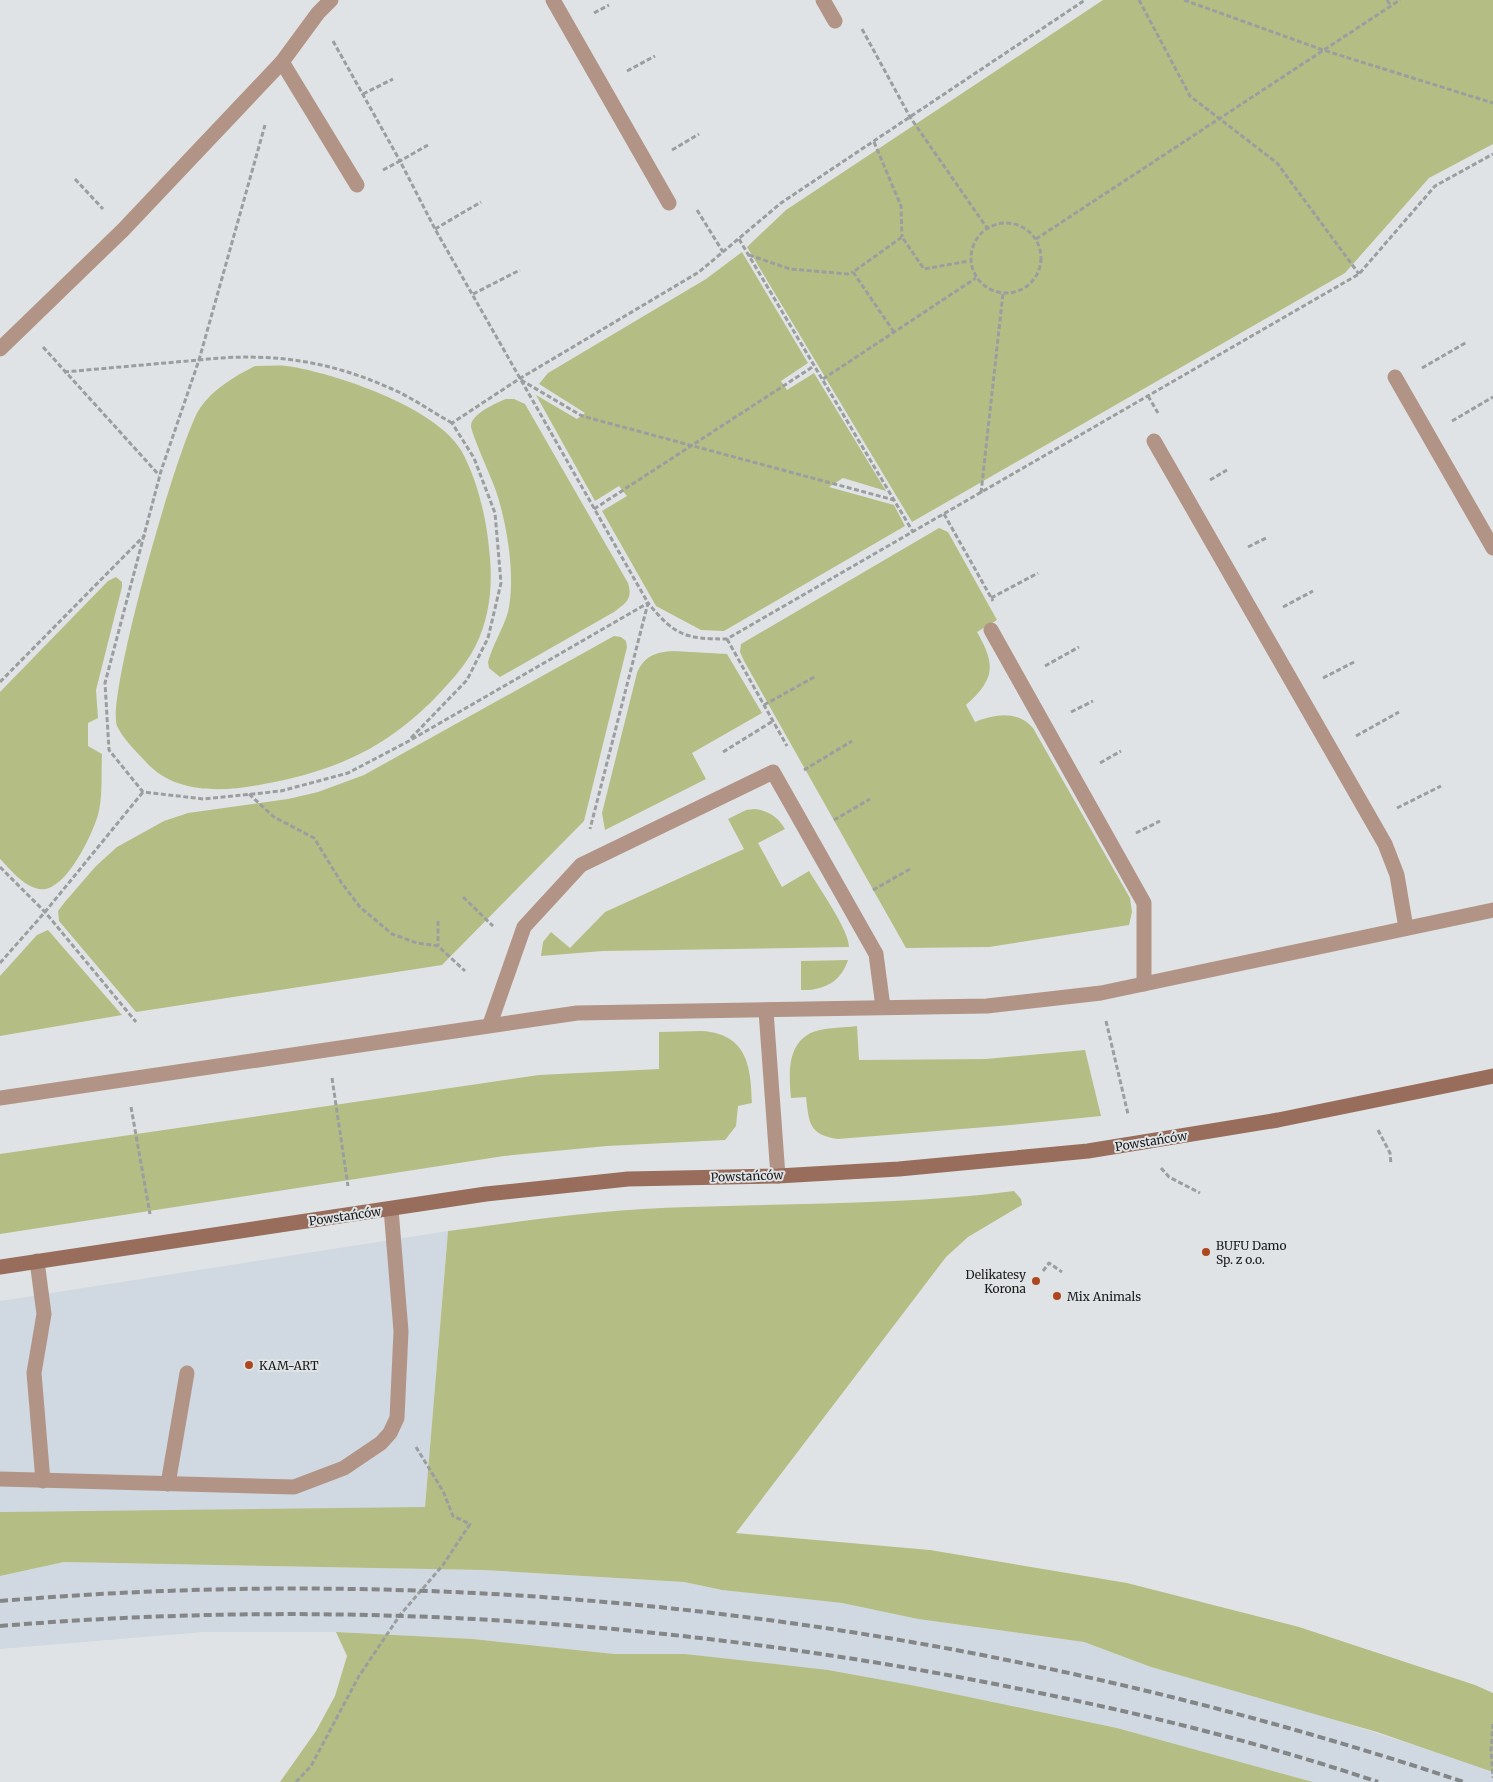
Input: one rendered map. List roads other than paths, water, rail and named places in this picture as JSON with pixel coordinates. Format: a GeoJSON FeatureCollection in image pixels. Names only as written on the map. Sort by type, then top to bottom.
{"type":"FeatureCollection","features":[{"type":"Feature","properties":{"kind":"street"},"geometry":{"type":"LineString","coordinates":[[0,349],[24,328],[123,230],[282,62],[318,13],[331,0]]}},
{"type":"Feature","properties":{"kind":"street"},"geometry":{"type":"LineString","coordinates":[[553,0],[669,203]]}},
{"type":"Feature","properties":{"kind":"street"},"geometry":{"type":"LineString","coordinates":[[823,0],[835,21]]}},
{"type":"Feature","properties":{"kind":"street"},"geometry":{"type":"LineString","coordinates":[[282,62],[357,184]]}},
{"type":"Feature","properties":{"kind":"street"},"geometry":{"type":"LineString","coordinates":[[1397,379],[1493,548]]}},
{"type":"Feature","properties":{"kind":"street"},"geometry":{"type":"LineString","coordinates":[[1154,441],[1385,844],[1397,875],[1406,928]]}},
{"type":"Feature","properties":{"kind":"street"},"geometry":{"type":"LineString","coordinates":[[991,630],[1144,903],[1144,984]]}},
{"type":"Feature","properties":{"kind":"street"},"geometry":{"type":"LineString","coordinates":[[490,1024],[524,928],[581,865],[777,778],[876,954],[883,1007]]}},
{"type":"Feature","properties":{"kind":"street"},"geometry":{"type":"LineString","coordinates":[[0,1098],[490,1024],[577,1013],[986,1006],[1101,993],[1493,910]]}},
{"type":"Feature","properties":{"kind":"street"},"geometry":{"type":"LineString","coordinates":[[766,1011],[778,1176]]}},
{"type":"Feature","properties":{"kind":"street","name":"Powstańców"},"geometry":{"type":"LineString","coordinates":[[0,1267],[486,1194],[628,1179],[778,1176],[899,1169],[1134,1144],[1278,1120],[1493,1076]]}},
{"type":"Feature","properties":{"kind":"street"},"geometry":{"type":"LineString","coordinates":[[0,1479],[294,1487],[344,1468],[381,1444],[390,1433],[398,1418],[401,1331],[391,1209]]}},
{"type":"Feature","properties":{"kind":"street"},"geometry":{"type":"LineString","coordinates":[[37,1261],[44,1314],[34,1373],[43,1481]]}},
{"type":"Feature","properties":{"kind":"street"},"geometry":{"type":"LineString","coordinates":[[168,1484],[188,1374]]}},
{"type":"Feature","properties":{"kind":"railway"},"geometry":{"type":"LineString","coordinates":[[0,1601],[187,1590],[373,1589],[558,1598],[741,1616],[924,1644],[1105,1681],[1285,1727],[1464,1782]]}},
{"type":"Feature","properties":{"kind":"railway"},"geometry":{"type":"LineString","coordinates":[[0,1626],[126,1618],[253,1614],[379,1615],[505,1621],[630,1631],[756,1645],[881,1663],[1099,1706],[1240,1740],[1378,1782]]}},
{"type":"Feature","properties":{"kind":"place","name":"BUFU Damo Sp. z o.o."},"geometry":{"type":"Point","coordinates":[1206,1252]}},
{"type":"Feature","properties":{"kind":"place","name":"Delikatesy Korona"},"geometry":{"type":"Point","coordinates":[1036,1281]}},
{"type":"Feature","properties":{"kind":"place","name":"Mix Animals"},"geometry":{"type":"Point","coordinates":[1057,1296]}},
{"type":"Feature","properties":{"kind":"place","name":"KAM-ART"},"geometry":{"type":"Point","coordinates":[249,1365]}}]}
